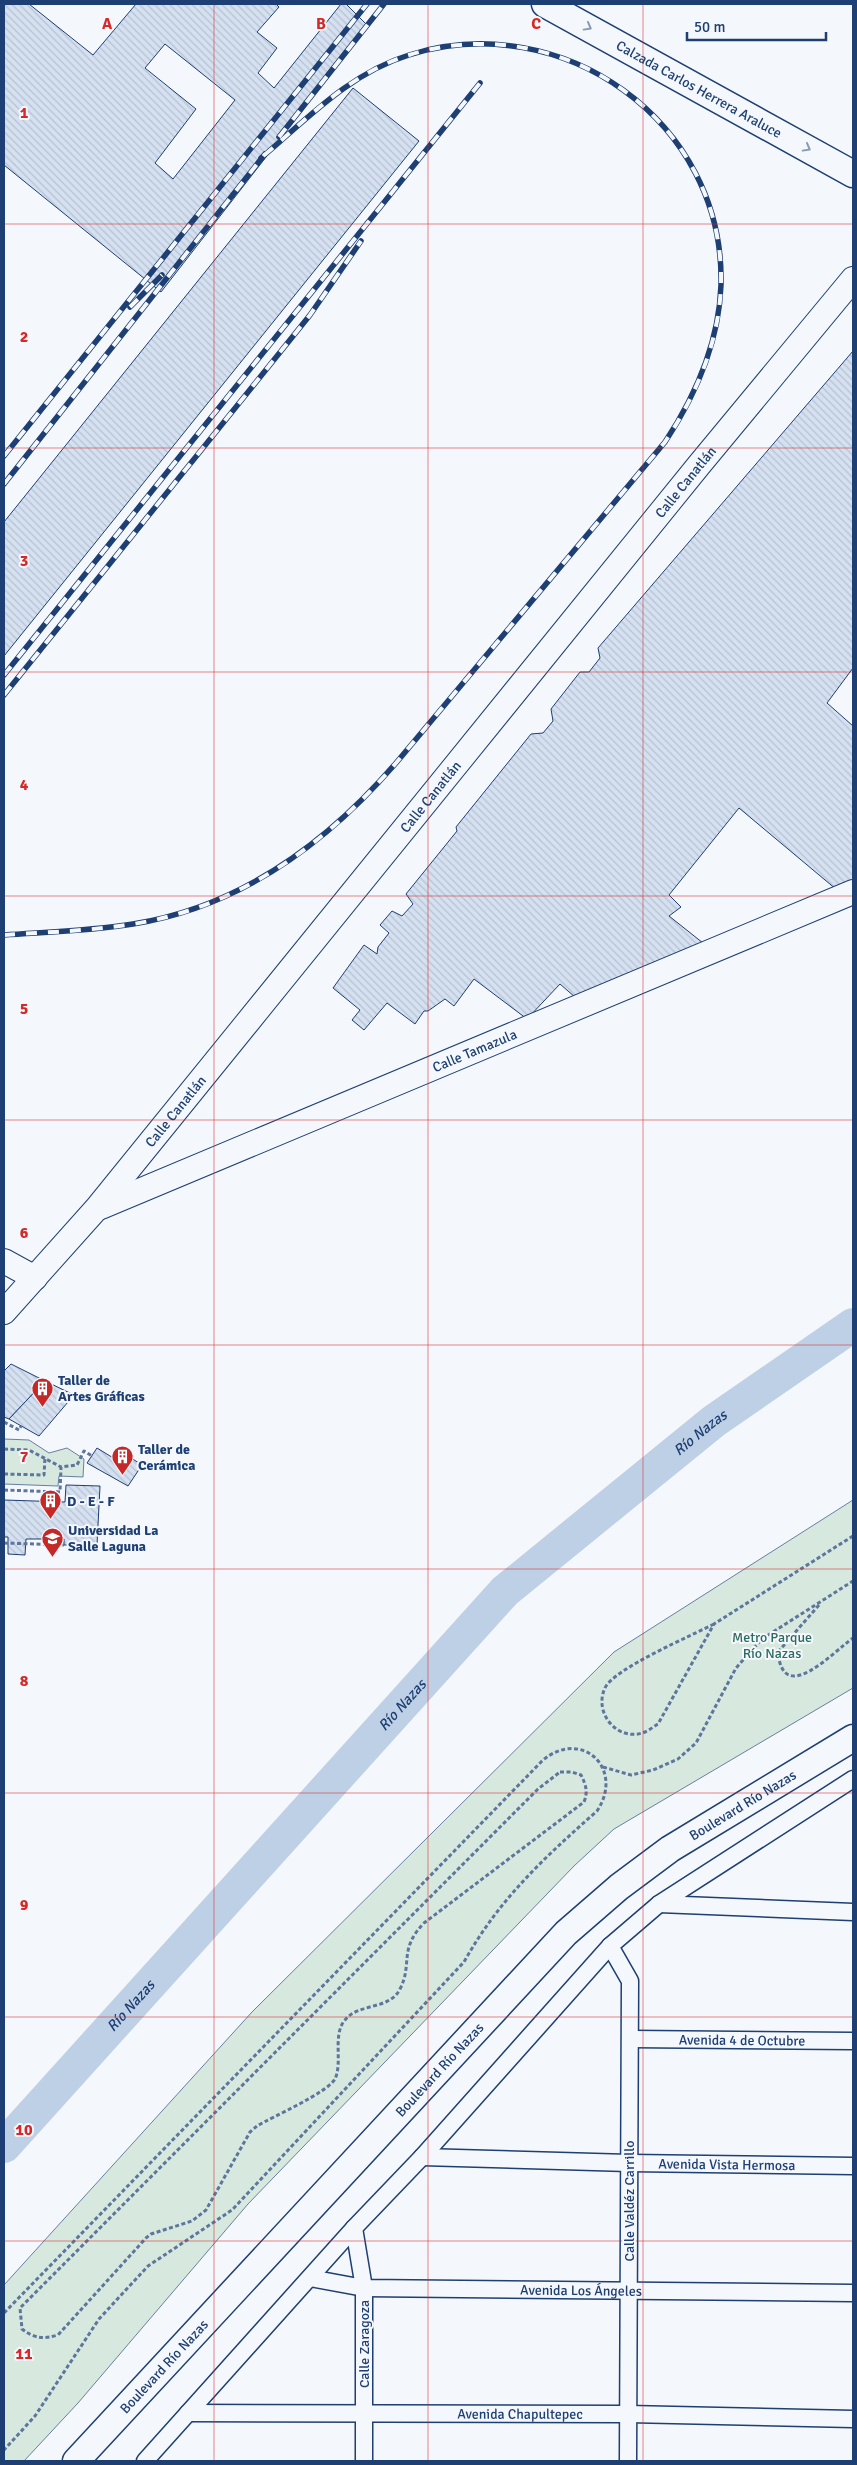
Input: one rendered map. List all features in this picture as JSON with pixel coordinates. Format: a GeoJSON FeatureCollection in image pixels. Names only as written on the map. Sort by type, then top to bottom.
{"type":"FeatureCollection","features":[{"type":"Feature","properties":{"kind":"main road","name":"Calzada Carlos Herrera Araluce"},"geometry":{"type":"LineString","coordinates":[[545,4],[853,174]]}},
{"type":"Feature","properties":{"kind":"main road","name":"Boulevard Río Nazas"},"geometry":{"type":"LineString","coordinates":[[76,2461],[511,1990],[566,1933],[619,1887],[670,1849],[853,1738]]}},
{"type":"Feature","properties":{"kind":"street","name":"Calle Canatlán"},"geometry":{"type":"LineString","coordinates":[[4,1312],[97,1208],[699,465],[853,279]]}},
{"type":"Feature","properties":{"kind":"street","name":"Calle Tamazula"},"geometry":{"type":"LineString","coordinates":[[97,1208],[853,892]]}},
{"type":"Feature","properties":{"kind":"street"},"geometry":{"type":"LineString","coordinates":[[4,1261],[36,1278]]}},
{"type":"Feature","properties":{"kind":"street"},"geometry":{"type":"LineString","coordinates":[[145,2461],[354,2228],[422,2157],[610,1946],[659,1904],[853,1779]]}},
{"type":"Feature","properties":{"kind":"street"},"geometry":{"type":"LineString","coordinates":[[659,1904],[853,1912]]}},
{"type":"Feature","properties":{"kind":"street","name":"Calle Valdéz Carrillo"},"geometry":{"type":"LineString","coordinates":[[610,1946],[630,1981],[632,2039],[629,2163],[628,2461]]}},
{"type":"Feature","properties":{"kind":"street","name":"Avenida 4 de Octubre"},"geometry":{"type":"LineString","coordinates":[[632,2039],[853,2042]]}},
{"type":"Feature","properties":{"kind":"street","name":"Avenida Vista Hermosa"},"geometry":{"type":"LineString","coordinates":[[422,2157],[629,2163],[853,2166]]}},
{"type":"Feature","properties":{"kind":"street","name":"Calle Zaragoza"},"geometry":{"type":"LineString","coordinates":[[354,2228],[364,2288],[364,2461]]}},
{"type":"Feature","properties":{"kind":"street","name":"Avenida Los Ángeles"},"geometry":{"type":"LineString","coordinates":[[310,2278],[364,2288],[629,2289],[853,2293]]}},
{"type":"Feature","properties":{"kind":"street","name":"Avenida Chapultepec"},"geometry":{"type":"LineString","coordinates":[[188,2413],[364,2415],[628,2414],[853,2419]]}},
{"type":"Feature","properties":{"kind":"path"},"geometry":{"type":"LineString","coordinates":[[4,1422],[18,1430],[21,1426]]}},
{"type":"Feature","properties":{"kind":"path"},"geometry":{"type":"LineString","coordinates":[[4,1449],[28,1450],[45,1457],[61,1467],[76,1465],[84,1451],[92,1456]]}},
{"type":"Feature","properties":{"kind":"path"},"geometry":{"type":"LineString","coordinates":[[4,1474],[44,1475],[45,1457]]}},
{"type":"Feature","properties":{"kind":"path"},"geometry":{"type":"LineString","coordinates":[[4,1490],[60,1492],[61,1467]]}},
{"type":"Feature","properties":{"kind":"path"},"geometry":{"type":"LineString","coordinates":[[714,1624],[658,1724],[644,1733],[623,1733],[609,1723],[601,1706],[605,1687],[621,1671],[714,1624],[853,1536]]}},
{"type":"Feature","properties":{"kind":"path"},"geometry":{"type":"LineString","coordinates":[[4,1543],[64,1545]]}},
{"type":"Feature","properties":{"kind":"path"},"geometry":{"type":"LineString","coordinates":[[603,1767],[631,1775],[653,1770],[678,1759],[696,1743],[736,1668],[762,1639],[853,1581]]}},
{"type":"Feature","properties":{"kind":"path"},"geometry":{"type":"LineString","coordinates":[[822,1601],[778,1652],[779,1664],[783,1672],[793,1677],[803,1674],[853,1638]]}},
{"type":"Feature","properties":{"kind":"path"},"geometry":{"type":"LineString","coordinates":[[4,2314],[542,1760],[557,1750],[574,1748],[586,1751],[596,1758],[603,1767],[607,1778],[607,1790],[597,1811],[536,1865],[505,1900],[477,1939],[464,1962],[232,2210],[148,2266],[142,2272],[99,2319],[35,2416],[4,2450]]}},
{"type":"Feature","properties":{"kind":"path"},"geometry":{"type":"LineString","coordinates":[[560,1772],[572,1772],[581,1776],[586,1785],[587,1796],[577,1810],[424,1923],[416,1931],[410,1940],[400,1990],[393,1998],[350,2015],[341,2026],[334,2079],[318,2094],[256,2126],[250,2132],[206,2210],[199,2217],[151,2234],[146,2238],[58,2335],[44,2338],[31,2336],[22,2329],[20,2308],[538,1789],[560,1772]]}},
{"type":"Feature","properties":{"kind":"green space"},"geometry":{"type":"Polygon","coordinates":[[[4,1439],[29,1440],[49,1453],[67,1448],[84,1459],[83,1477],[59,1476],[58,1486],[4,1484],[4,1439]]]}},
{"type":"Feature","properties":{"kind":"green space","name":"Metro Parque Río Nazas"},"geometry":{"type":"Polygon","coordinates":[[[853,1500],[853,1688],[614,1829],[574,1866],[248,2204],[78,2403],[24,2461],[4,2461],[4,2285],[252,2012],[614,1652],[853,1500]]]}},
{"type":"Feature","properties":{"kind":"building"},"geometry":{"type":"Polygon","coordinates":[[[4,4],[29,4],[93,55],[136,4],[276,4],[279,7],[257,32],[277,48],[258,73],[274,88],[341,4],[346,4],[368,26],[161,292],[4,165],[4,4]],[[165,44],[145,68],[196,109],[155,163],[173,179],[235,100],[165,44]]]}},
{"type":"Feature","properties":{"kind":"building"},"geometry":{"type":"Polygon","coordinates":[[[353,88],[419,141],[4,656],[4,522],[353,88]]]}},
{"type":"Feature","properties":{"kind":"building"},"geometry":{"type":"Polygon","coordinates":[[[853,351],[853,668],[827,703],[853,726],[853,882],[837,890],[739,808],[669,895],[681,907],[669,916],[703,943],[576,998],[560,984],[527,1019],[474,979],[454,1006],[445,999],[428,1011],[424,1011],[415,1024],[387,1003],[364,1030],[352,1020],[360,1010],[333,988],[364,945],[377,954],[378,947],[389,933],[380,925],[392,911],[402,916],[413,904],[406,894],[457,831],[456,827],[531,734],[543,733],[553,721],[551,709],[580,672],[589,672],[600,658],[598,648],[853,351]]]}},
{"type":"Feature","properties":{"kind":"building"},"geometry":{"type":"Polygon","coordinates":[[[11,1364],[45,1381],[9,1419],[4,1417],[4,1371],[11,1364]]]}},
{"type":"Feature","properties":{"kind":"building","name":"Taller de Artes Gráficas"},"geometry":{"type":"Polygon","coordinates":[[[45,1381],[74,1395],[39,1436],[9,1419],[45,1381]]]}},
{"type":"Feature","properties":{"kind":"building","name":"Taller de Cerámica"},"geometry":{"type":"Polygon","coordinates":[[[97,1448],[123,1464],[128,1456],[142,1465],[128,1486],[87,1463],[97,1448]]]}},
{"type":"Feature","properties":{"kind":"building","name":"D - E - F"},"geometry":{"type":"Polygon","coordinates":[[[66,1485],[100,1486],[97,1545],[64,1545],[64,1539],[26,1539],[25,1555],[8,1554],[8,1537],[4,1537],[4,1500],[65,1502],[66,1485]]]}},
{"type":"Feature","properties":{"kind":"waterway","name":"Río Nazas"},"geometry":{"type":"LineString","coordinates":[[4,2146],[505,1591],[714,1421],[853,1325]]}},
{"type":"Feature","properties":{"kind":"railway"},"geometry":{"type":"LineString","coordinates":[[4,456],[367,4]]}},
{"type":"Feature","properties":{"kind":"railway"},"geometry":{"type":"LineString","coordinates":[[279,137],[384,4]]}},
{"type":"Feature","properties":{"kind":"railway"},"geometry":{"type":"LineString","coordinates":[[4,935],[101,928],[172,916],[209,903],[245,887],[278,868],[310,845],[340,820],[396,763],[665,442],[687,406],[711,348],[716,327],[721,285],[715,226],[695,173],[664,128],[624,90],[576,63],[523,48],[466,44],[409,55],[367,73],[348,85],[312,113],[261,158]]}},
{"type":"Feature","properties":{"kind":"railway"},"geometry":{"type":"LineString","coordinates":[[4,675],[480,83]]}},
{"type":"Feature","properties":{"kind":"railway"},"geometry":{"type":"LineString","coordinates":[[4,484],[265,154]]}},
{"type":"Feature","properties":{"kind":"railway"},"geometry":{"type":"LineString","coordinates":[[4,695],[310,315],[361,241]]}},
{"type":"Feature","properties":{"kind":"railway"},"geometry":{"type":"LineString","coordinates":[[130,307],[162,275]]}},
{"type":"Feature","properties":{"kind":"place","name":"Taller de Artes Gráficas"},"geometry":{"type":"Point","coordinates":[42,1407]}},
{"type":"Feature","properties":{"kind":"place","name":"Taller de Cerámica"},"geometry":{"type":"Point","coordinates":[122,1476]}},
{"type":"Feature","properties":{"kind":"place","name":"D - E - F"},"geometry":{"type":"Point","coordinates":[51,1520]}},
{"type":"Feature","properties":{"kind":"place","name":"Universidad La Salle Laguna"},"geometry":{"type":"Point","coordinates":[52,1557]}}]}
